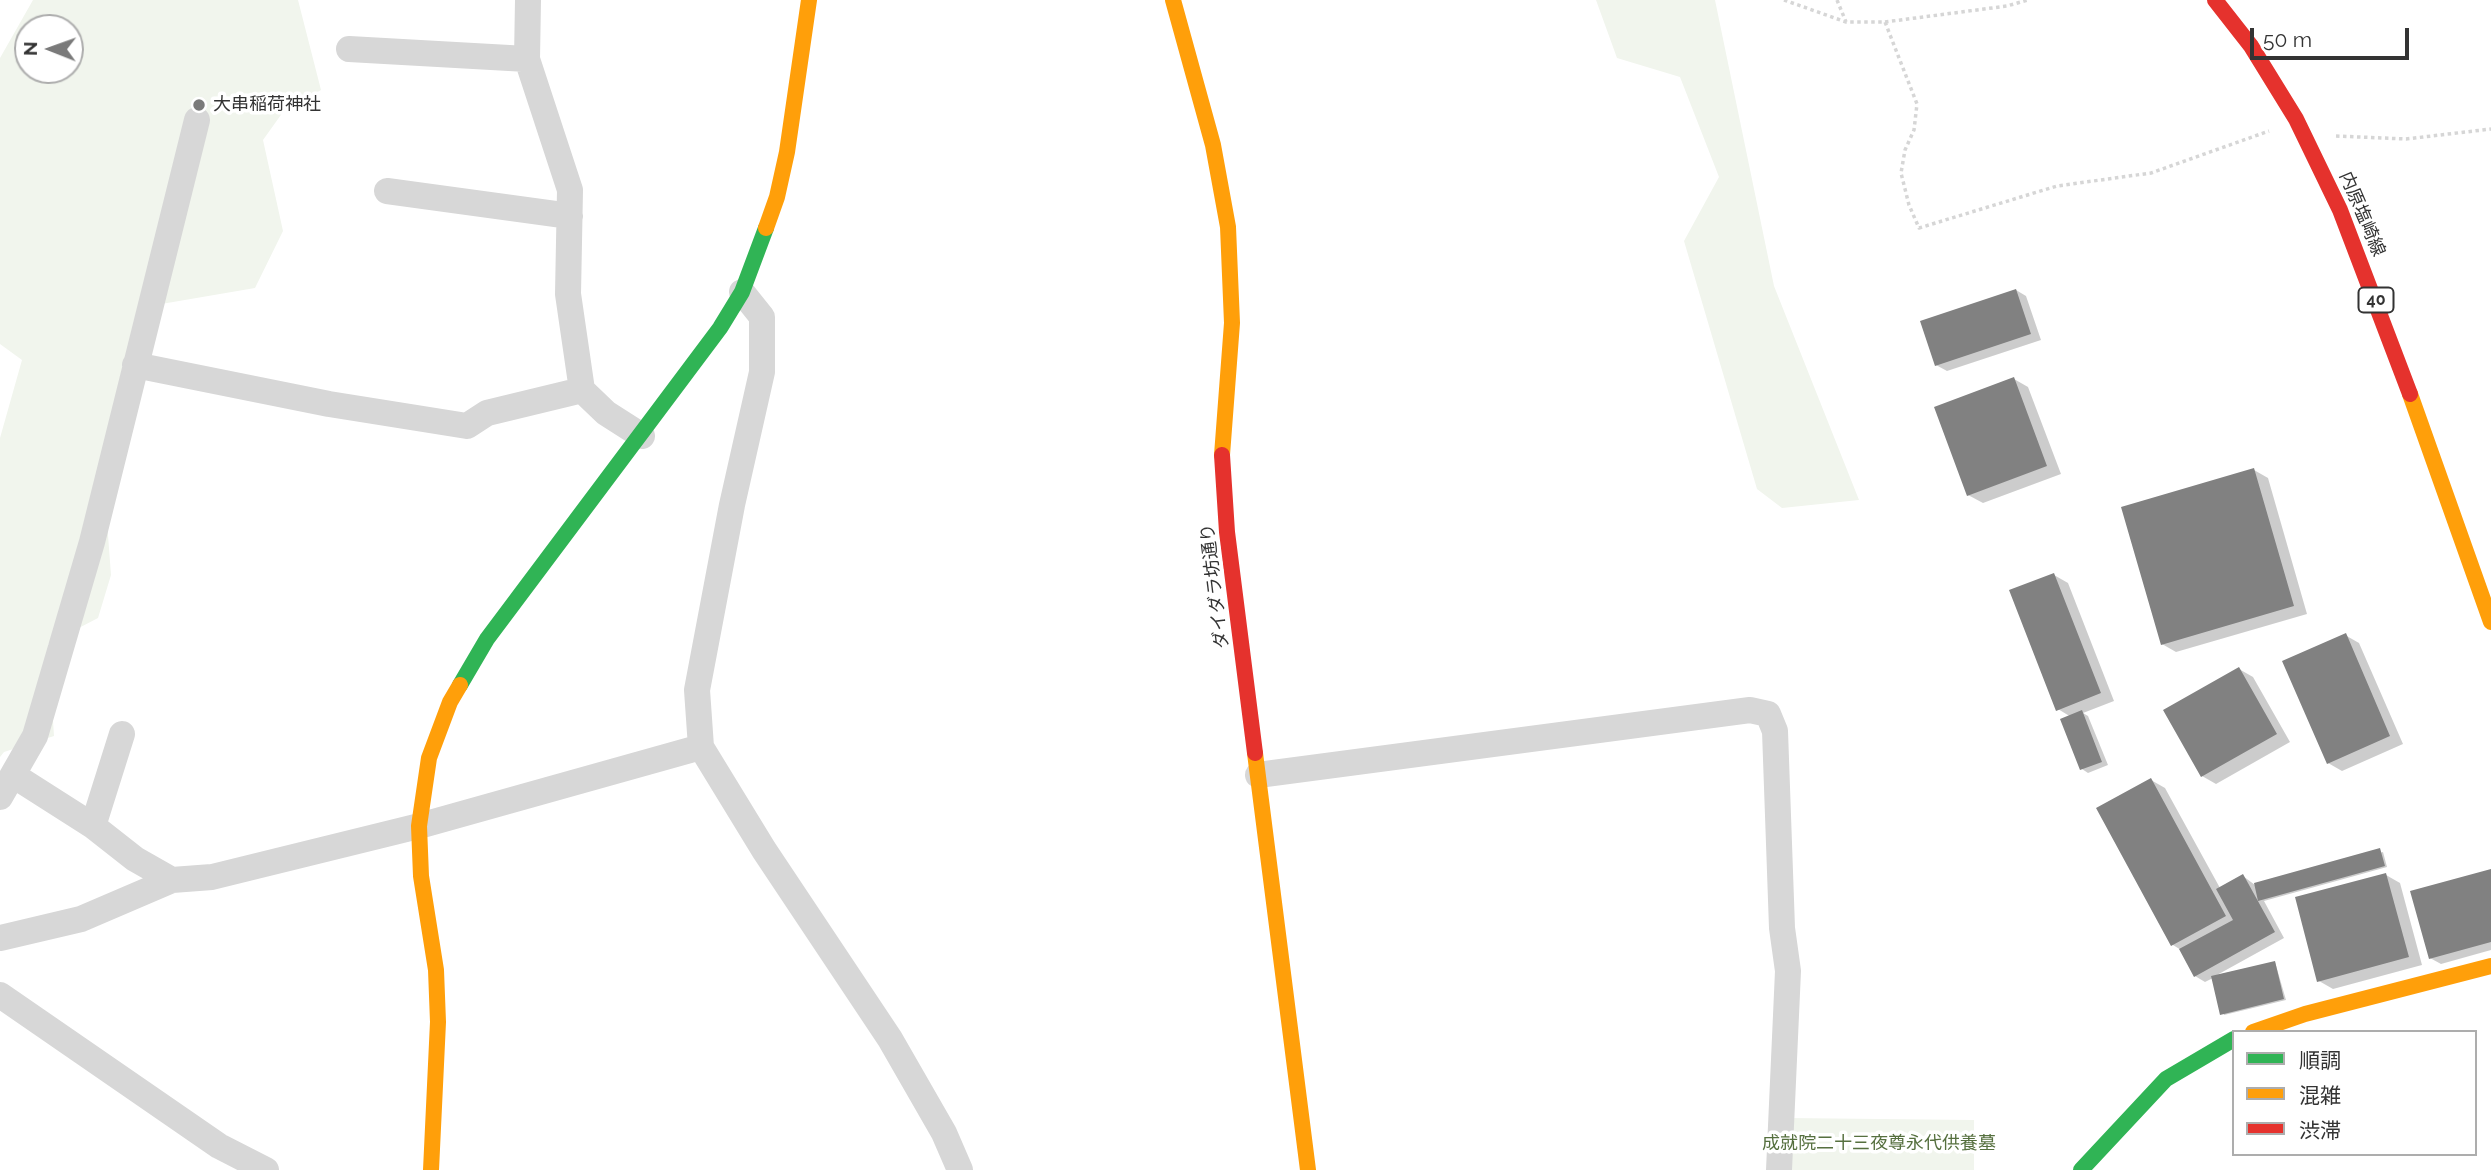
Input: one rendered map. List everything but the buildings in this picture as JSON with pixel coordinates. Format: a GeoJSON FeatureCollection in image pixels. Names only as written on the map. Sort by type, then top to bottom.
{"type":"FeatureCollection","features":[{"type":"Feature","properties":{"kind":"street"},"geometry":{"type":"LineString","coordinates":[[528,0],[527,59],[570,190],[568,294],[582,390],[606,413],[642,436]]}},
{"type":"Feature","properties":{"kind":"street"},"geometry":{"type":"LineString","coordinates":[[431,1170],[438,1022],[436,970],[421,876],[419,826],[429,758],[450,702],[487,639],[642,436],[720,328],[742,292],[777,197],[787,152],[809,0]]}},
{"type":"Feature","properties":{"kind":"street","name":"ダイダラ坊通り"},"geometry":{"type":"LineString","coordinates":[[1173,0],[1213,145],[1228,227],[1232,323],[1222,451],[1224,484],[1308,1170]]}},
{"type":"Feature","properties":{"kind":"street","name":"内原塩崎線"},"geometry":{"type":"LineString","coordinates":[[2214,0],[2251,47],[2307,138],[2362,264],[2491,622]]}},
{"type":"Feature","properties":{"kind":"street"},"geometry":{"type":"LineString","coordinates":[[349,49],[527,59]]}},
{"type":"Feature","properties":{"kind":"street"},"geometry":{"type":"LineString","coordinates":[[172,880],[135,859],[93,826],[7,786],[35,736],[92,542],[197,120]]}},
{"type":"Feature","properties":{"kind":"street"},"geometry":{"type":"LineString","coordinates":[[387,191],[570,216]]}},
{"type":"Feature","properties":{"kind":"street"},"geometry":{"type":"LineString","coordinates":[[742,292],[762,317],[762,372],[732,505],[697,690],[701,747],[764,850],[890,1039],[944,1133],[960,1170]]}},
{"type":"Feature","properties":{"kind":"street"},"geometry":{"type":"LineString","coordinates":[[135,365],[329,404],[467,425],[487,413],[582,390]]}},
{"type":"Feature","properties":{"kind":"street"},"geometry":{"type":"LineString","coordinates":[[1258,775],[1750,710],[1768,714],[1775,731],[1782,928],[1788,971],[1779,1170]]}},
{"type":"Feature","properties":{"kind":"street"},"geometry":{"type":"LineString","coordinates":[[93,826],[122,734]]}},
{"type":"Feature","properties":{"kind":"street"},"geometry":{"type":"LineString","coordinates":[[0,938],[81,919],[172,880],[212,877],[419,826],[701,747]]}},
{"type":"Feature","properties":{"kind":"street"},"geometry":{"type":"LineString","coordinates":[[2259,1030],[2305,1014],[2491,966]]}},
{"type":"Feature","properties":{"kind":"street"},"geometry":{"type":"LineString","coordinates":[[0,995],[219,1146],[266,1170]]}},
{"type":"Feature","properties":{"kind":"street"},"geometry":{"type":"LineString","coordinates":[[2081,1170],[2166,1079],[2232,1041]]}},
{"type":"Feature","properties":{"kind":"path"},"geometry":{"type":"LineString","coordinates":[[1784,0],[1846,22],[1885,22],[2007,6],[2028,0]]}},
{"type":"Feature","properties":{"kind":"path"},"geometry":{"type":"LineString","coordinates":[[1837,0],[1846,22]]}},
{"type":"Feature","properties":{"kind":"path"},"geometry":{"type":"LineString","coordinates":[[1885,22],[1917,104],[1914,130],[1905,150],[1901,173],[1909,205],[1919,228],[2057,186],[2151,173],[2296,119]]}},
{"type":"Feature","properties":{"kind":"path"},"geometry":{"type":"LineString","coordinates":[[2307,138],[2406,139],[2491,129]]}},
{"type":"Feature","properties":{"kind":"green space"},"geometry":{"type":"Polygon","coordinates":[[[33,0],[298,0],[321,90],[283,112],[263,140],[283,231],[255,288],[138,308],[102,455],[111,575],[98,618],[48,644],[54,736],[4,752],[0,757],[0,438],[22,360],[0,344],[0,58],[14,33],[14,84],[84,84],[84,14],[25,14],[33,0]]]}},
{"type":"Feature","properties":{"kind":"green space"},"geometry":{"type":"Polygon","coordinates":[[[1596,0],[1715,0],[1774,286],[1859,500],[1782,508],[1757,489],[1684,241],[1719,177],[1680,77],[1617,58],[1596,0]]]}},
{"type":"Feature","properties":{"kind":"green space","name":"成就院二十三夜尊永代供養墓"},"geometry":{"type":"Polygon","coordinates":[[[1787,1118],[1974,1120],[1974,1170],[1784,1170],[1787,1118]]]}},
{"type":"Feature","properties":{"kind":"traffic: fast"},"geometry":{"type":"LineString","coordinates":[[460,685],[487,639],[720,328],[742,292],[766,228]]}},
{"type":"Feature","properties":{"kind":"traffic: fast"},"geometry":{"type":"LineString","coordinates":[[2081,1170],[2166,1079],[2232,1040]]}},
{"type":"Feature","properties":{"kind":"traffic: slow"},"geometry":{"type":"LineString","coordinates":[[766,228],[777,197],[787,152],[809,0]]}},
{"type":"Feature","properties":{"kind":"traffic: slow"},"geometry":{"type":"LineString","coordinates":[[1173,0],[1213,145],[1228,227],[1232,323],[1222,455]]}},
{"type":"Feature","properties":{"kind":"traffic: slow"},"geometry":{"type":"LineString","coordinates":[[2410,394],[2491,622]]}},
{"type":"Feature","properties":{"kind":"traffic: slow"},"geometry":{"type":"LineString","coordinates":[[431,1170],[438,1022],[436,970],[421,876],[419,826],[429,758],[450,702],[460,685]]}},
{"type":"Feature","properties":{"kind":"traffic: slow"},"geometry":{"type":"LineString","coordinates":[[1255,753],[1308,1170]]}},
{"type":"Feature","properties":{"kind":"traffic: slow"},"geometry":{"type":"LineString","coordinates":[[2259,1030],[2305,1014],[2491,966]]}},
{"type":"Feature","properties":{"kind":"traffic: jam"},"geometry":{"type":"LineString","coordinates":[[2215,0],[2251,46],[2296,119],[2340,210],[2410,394]]}},
{"type":"Feature","properties":{"kind":"traffic: jam"},"geometry":{"type":"LineString","coordinates":[[1222,455],[1227,532],[1255,753]]}},
{"type":"Feature","properties":{"kind":"place","name":"大串稲荷神社"},"geometry":{"type":"Point","coordinates":[199,105]}}]}
